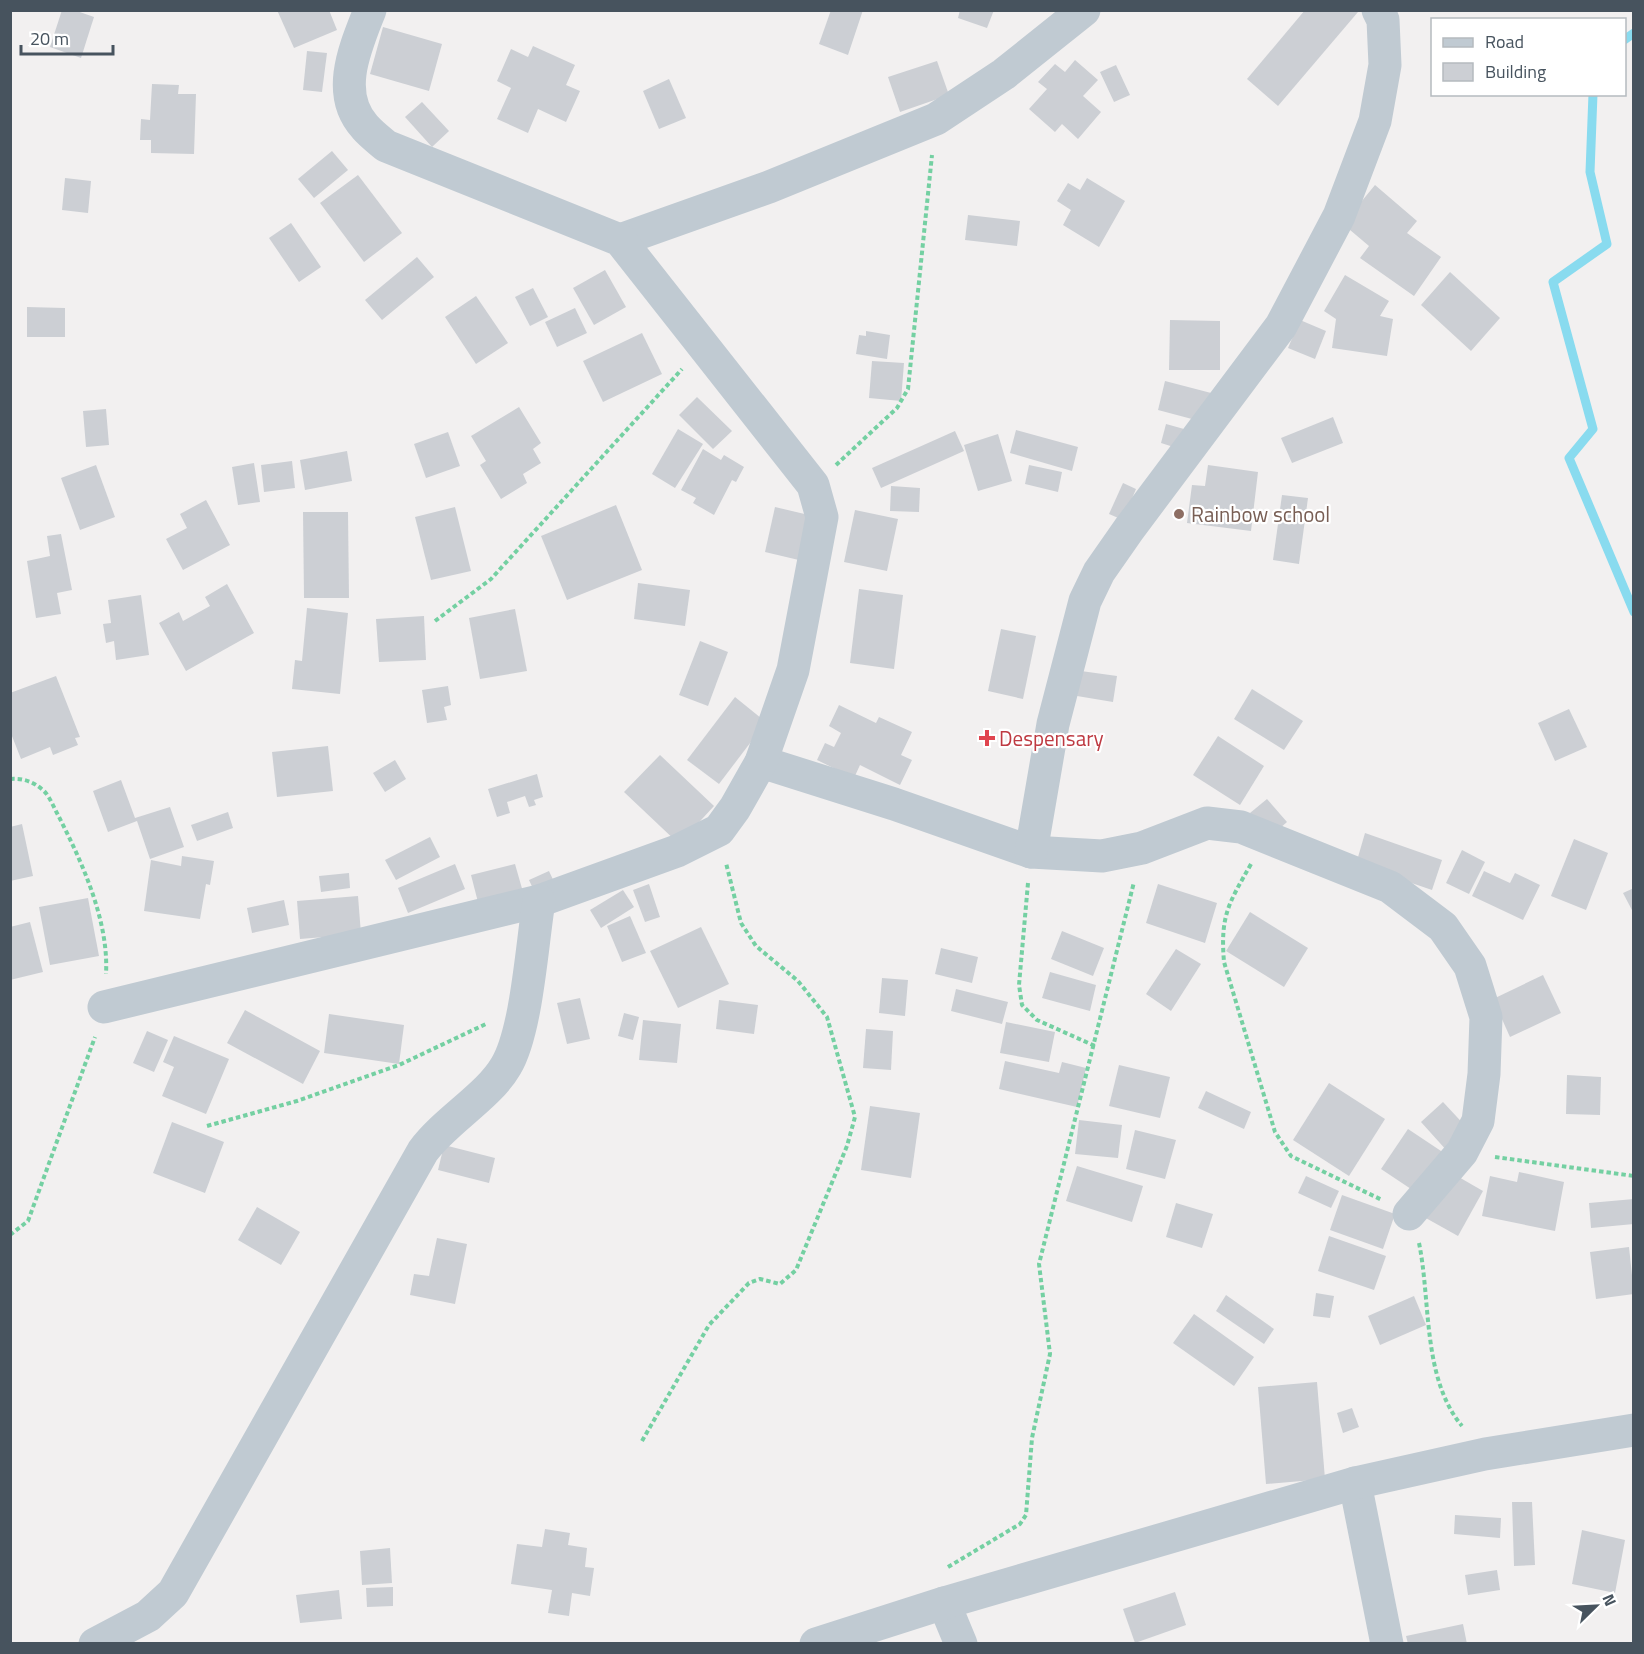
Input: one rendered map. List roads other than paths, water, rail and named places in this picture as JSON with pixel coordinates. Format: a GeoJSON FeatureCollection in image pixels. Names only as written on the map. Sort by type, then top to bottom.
{"type":"FeatureCollection","features":[{"type":"Feature","properties":{"kind":"street"},"geometry":{"type":"LineString","coordinates":[[104,1007],[538,901],[677,851],[719,830],[735,808],[761,762],[793,670],[822,517],[813,485],[620,240],[386,146],[363,126],[348,84],[355,50],[370,10]]}},
{"type":"Feature","properties":{"kind":"street"},"geometry":{"type":"LineString","coordinates":[[620,240],[769,187],[936,119],[1004,74],[1084,10]]}},
{"type":"Feature","properties":{"kind":"street"},"geometry":{"type":"LineString","coordinates":[[1031,852],[1053,724],[1085,601],[1099,572],[1281,326],[1339,216],[1375,121],[1385,65],[1383,20],[1378,10]]}},
{"type":"Feature","properties":{"kind":"street"},"geometry":{"type":"LineString","coordinates":[[761,762],[894,804],[1031,852],[1102,856],[1142,848],[1207,823],[1241,827],[1390,887],[1443,927],[1470,966],[1486,1017],[1484,1074],[1478,1121],[1462,1152],[1409,1214]]}},
{"type":"Feature","properties":{"kind":"street"},"geometry":{"type":"LineString","coordinates":[[94,1644],[148,1616],[173,1593],[423,1151],[437,1132],[490,1085],[506,1066],[524,1006],[538,901]]}},
{"type":"Feature","properties":{"kind":"street"},"geometry":{"type":"LineString","coordinates":[[816,1644],[941,1588],[1355,1483],[1485,1454],[1634,1430]]}},
{"type":"Feature","properties":{"kind":"street"},"geometry":{"type":"LineString","coordinates":[[1355,1483],[1387,1644]]}},
{"type":"Feature","properties":{"kind":"street"},"geometry":{"type":"LineString","coordinates":[[941,1588],[961,1644]]}},
{"type":"Feature","properties":{"kind":"waterway"},"geometry":{"type":"LineString","coordinates":[[1626,39],[1634,33]]}},
{"type":"Feature","properties":{"kind":"waterway"},"geometry":{"type":"LineString","coordinates":[[1593,96],[1590,172],[1607,244],[1553,282],[1593,429],[1569,458],[1634,612]]}},
{"type":"Feature","properties":{"kind":"place","name":"Rainbow school"},"geometry":{"type":"Point","coordinates":[1179,514]}},
{"type":"Feature","properties":{"kind":"place","name":"Despensary"},"geometry":{"type":"Point","coordinates":[987,738]}}]}
